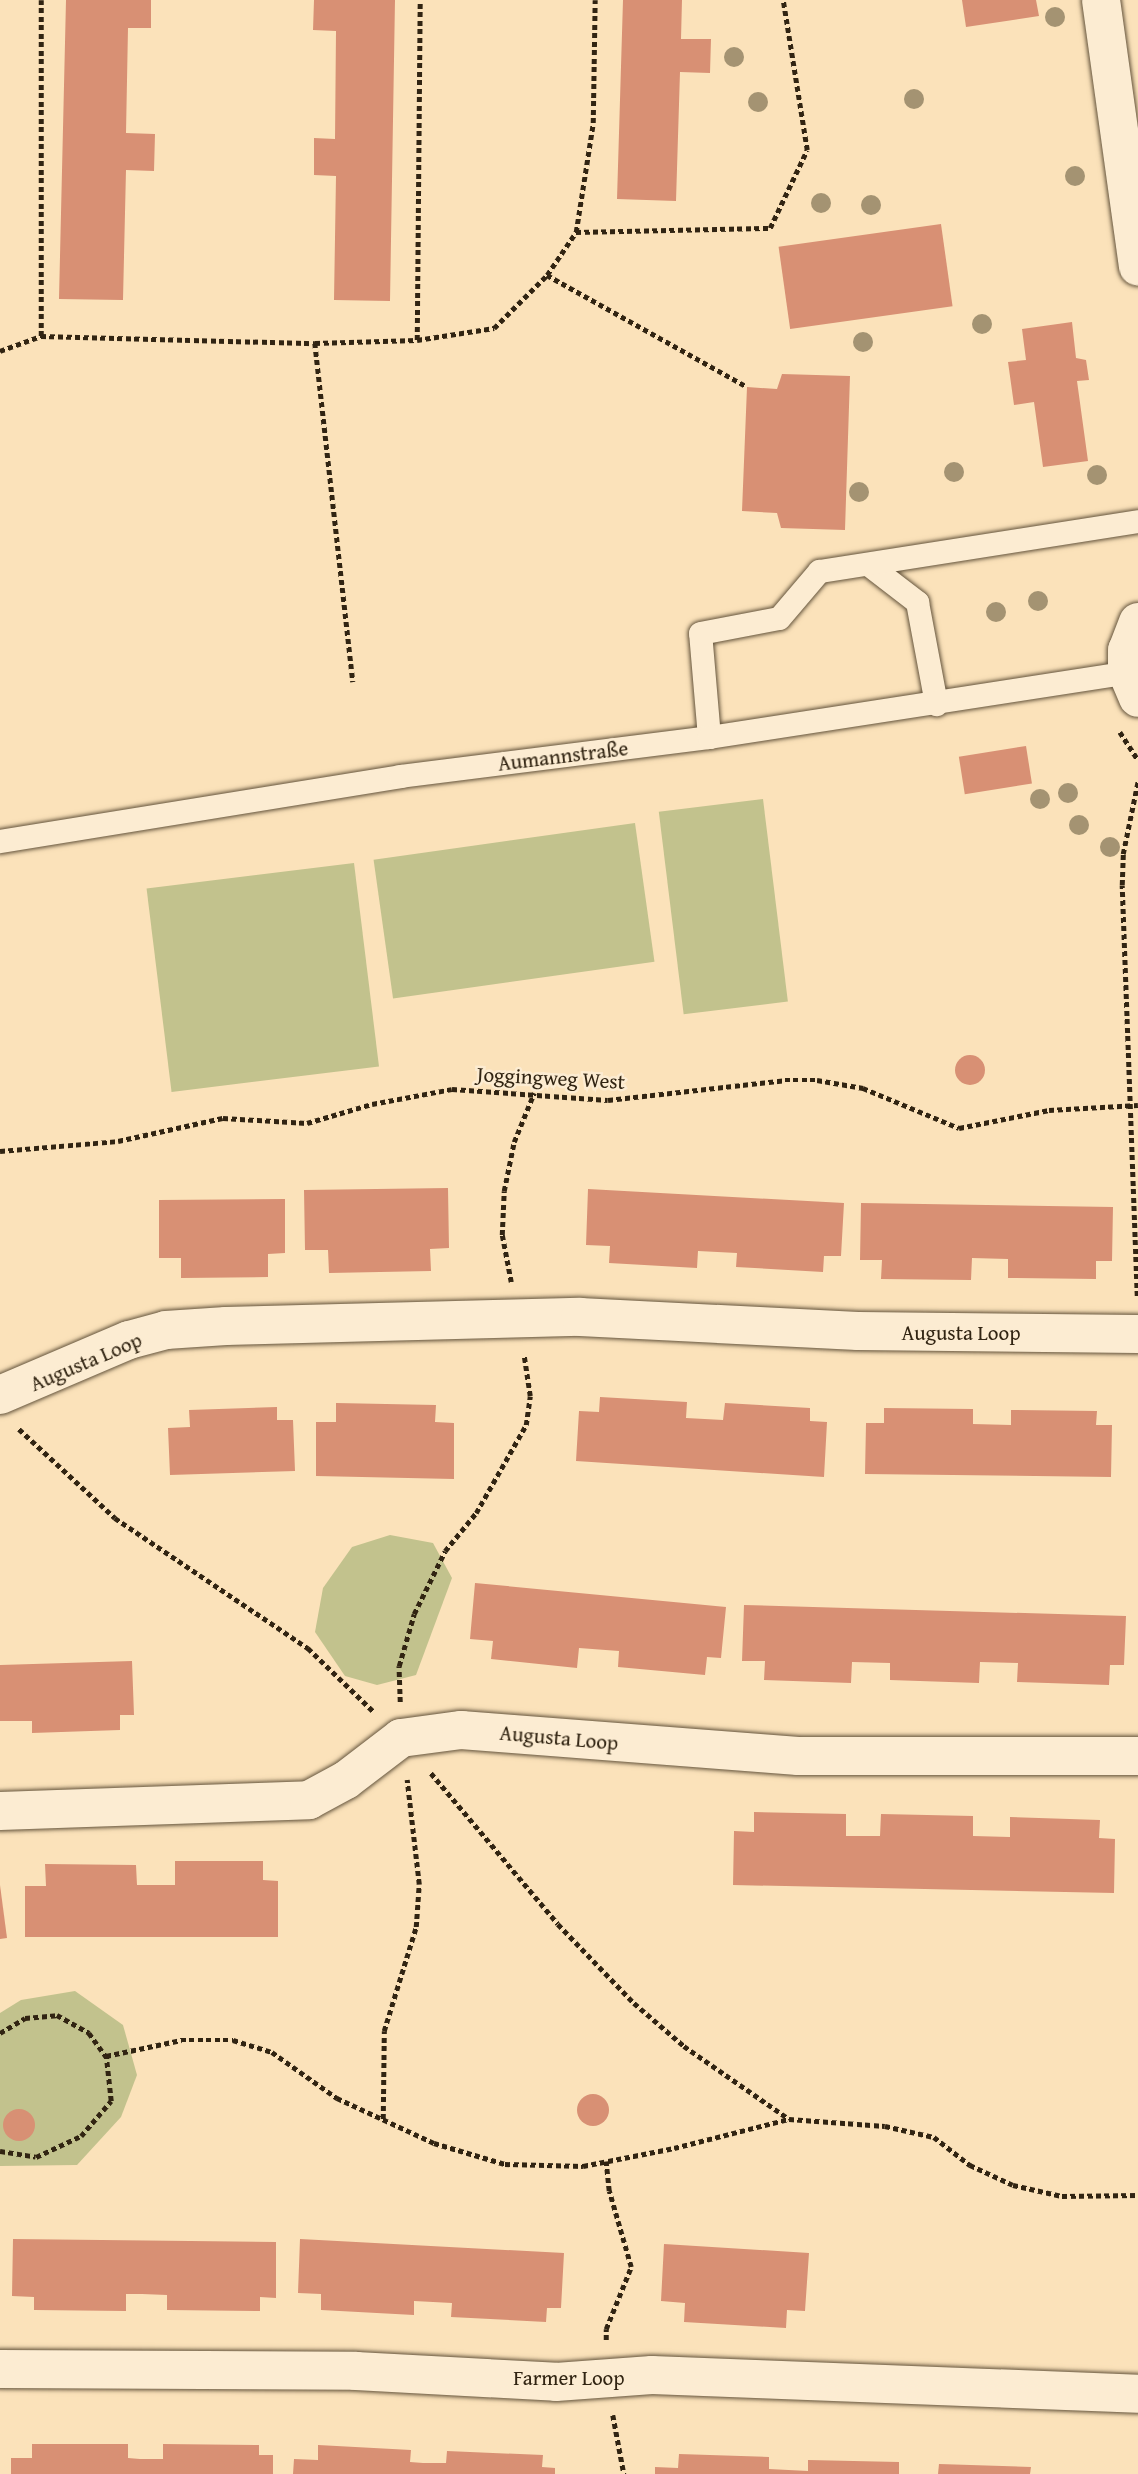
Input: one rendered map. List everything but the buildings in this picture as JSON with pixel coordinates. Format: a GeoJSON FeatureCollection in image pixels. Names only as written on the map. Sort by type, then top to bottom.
{"type":"FeatureCollection","features":[{"type":"Feature","properties":{"kind":"street"},"geometry":{"type":"LineString","coordinates":[[1101,0],[1138,266]]}},
{"type":"Feature","properties":{"kind":"street"},"geometry":{"type":"LineString","coordinates":[[1132,685],[1127,650],[1138,622]]}},
{"type":"Feature","properties":{"kind":"street","name":"Augusta Loop"},"geometry":{"type":"LineString","coordinates":[[0,1395],[129,1340],[166,1330],[517,1318],[871,1332],[1138,1334]]}},
{"type":"Feature","properties":{"kind":"street","name":"Augusta Loop"},"geometry":{"type":"LineString","coordinates":[[0,1811],[275,1804],[309,1800],[346,1780],[401,1738],[461,1730],[798,1756],[1138,1756]]}},
{"type":"Feature","properties":{"kind":"street","name":"Farmer Loop"},"geometry":{"type":"LineString","coordinates":[[0,2369],[356,2371],[607,2381],[652,2375],[1138,2393]]}},
{"type":"Feature","properties":{"kind":"lane"},"geometry":{"type":"LineString","coordinates":[[709,737],[701,633],[779,618],[819,571],[1138,521]]}},
{"type":"Feature","properties":{"kind":"lane"},"geometry":{"type":"LineString","coordinates":[[869,565],[917,602],[936,704]]}},
{"type":"Feature","properties":{"kind":"lane","name":"Aumannstraße"},"geometry":{"type":"LineString","coordinates":[[0,841],[400,776],[709,737],[936,704],[1132,685]]}},
{"type":"Feature","properties":{"kind":"path"},"geometry":{"type":"LineString","coordinates":[[41,0],[41,336]]}},
{"type":"Feature","properties":{"kind":"path"},"geometry":{"type":"LineString","coordinates":[[416,340],[420,0]]}},
{"type":"Feature","properties":{"kind":"path"},"geometry":{"type":"LineString","coordinates":[[0,351],[41,336],[316,343],[416,340],[494,328],[547,275],[576,232],[593,123],[595,0]]}},
{"type":"Feature","properties":{"kind":"path"},"geometry":{"type":"LineString","coordinates":[[576,232],[770,228],[807,150],[783,0]]}},
{"type":"Feature","properties":{"kind":"path"},"geometry":{"type":"LineString","coordinates":[[547,275],[747,387]]}},
{"type":"Feature","properties":{"kind":"path"},"geometry":{"type":"LineString","coordinates":[[316,343],[353,682]]}},
{"type":"Feature","properties":{"kind":"path"},"geometry":{"type":"LineString","coordinates":[[1138,781],[1123,854],[1138,1334]]}},
{"type":"Feature","properties":{"kind":"path","name":"Joggingweg West"},"geometry":{"type":"LineString","coordinates":[[0,1151],[118,1141],[223,1118],[307,1123],[372,1104],[452,1089],[534,1093],[569,1099],[641,1099],[785,1080],[817,1080],[863,1088],[959,1128],[1049,1110],[1138,1105]]}},
{"type":"Feature","properties":{"kind":"path"},"geometry":{"type":"LineString","coordinates":[[383,2119],[384,2031],[416,1927],[419,1884],[401,1738],[399,1666],[414,1614],[445,1551],[476,1513],[526,1425],[530,1396],[502,1235],[504,1191],[514,1142],[534,1093]]}},
{"type":"Feature","properties":{"kind":"path"},"geometry":{"type":"LineString","coordinates":[[0,2033],[25,2018],[57,2015],[89,2033],[106,2056],[111,2101],[82,2136],[36,2157],[0,2151]]}},
{"type":"Feature","properties":{"kind":"path"},"geometry":{"type":"LineString","coordinates":[[106,2056],[181,2040],[233,2040],[272,2052],[338,2098],[435,2143],[505,2164],[583,2165],[789,2119],[885,2126],[934,2137],[970,2165],[1013,2185],[1062,2196],[1138,2195]]}},
{"type":"Feature","properties":{"kind":"path"},"geometry":{"type":"LineString","coordinates":[[607,2161],[609,2191],[631,2267],[606,2329],[607,2381],[624,2474]]}},
{"type":"Feature","properties":{"kind":"green space"},"geometry":{"type":"Polygon","coordinates":[[[763,799],[788,1001],[684,1014],[659,812],[763,799]]]}},
{"type":"Feature","properties":{"kind":"green space"},"geometry":{"type":"Polygon","coordinates":[[[635,823],[654,962],[393,998],[374,860],[635,823]]]}},
{"type":"Feature","properties":{"kind":"green space"},"geometry":{"type":"Polygon","coordinates":[[[354,863],[379,1066],[172,1092],[147,888],[354,863]]]}},
{"type":"Feature","properties":{"kind":"green space"},"geometry":{"type":"Polygon","coordinates":[[[390,1535],[433,1543],[452,1578],[416,1675],[377,1685],[345,1676],[315,1632],[323,1588],[352,1547],[390,1535]]]}},
{"type":"Feature","properties":{"kind":"green space"},"geometry":{"type":"Polygon","coordinates":[[[75,1991],[123,2025],[137,2075],[121,2117],[77,2165],[0,2166],[0,2013],[21,2000],[75,1991]]]}}]}
